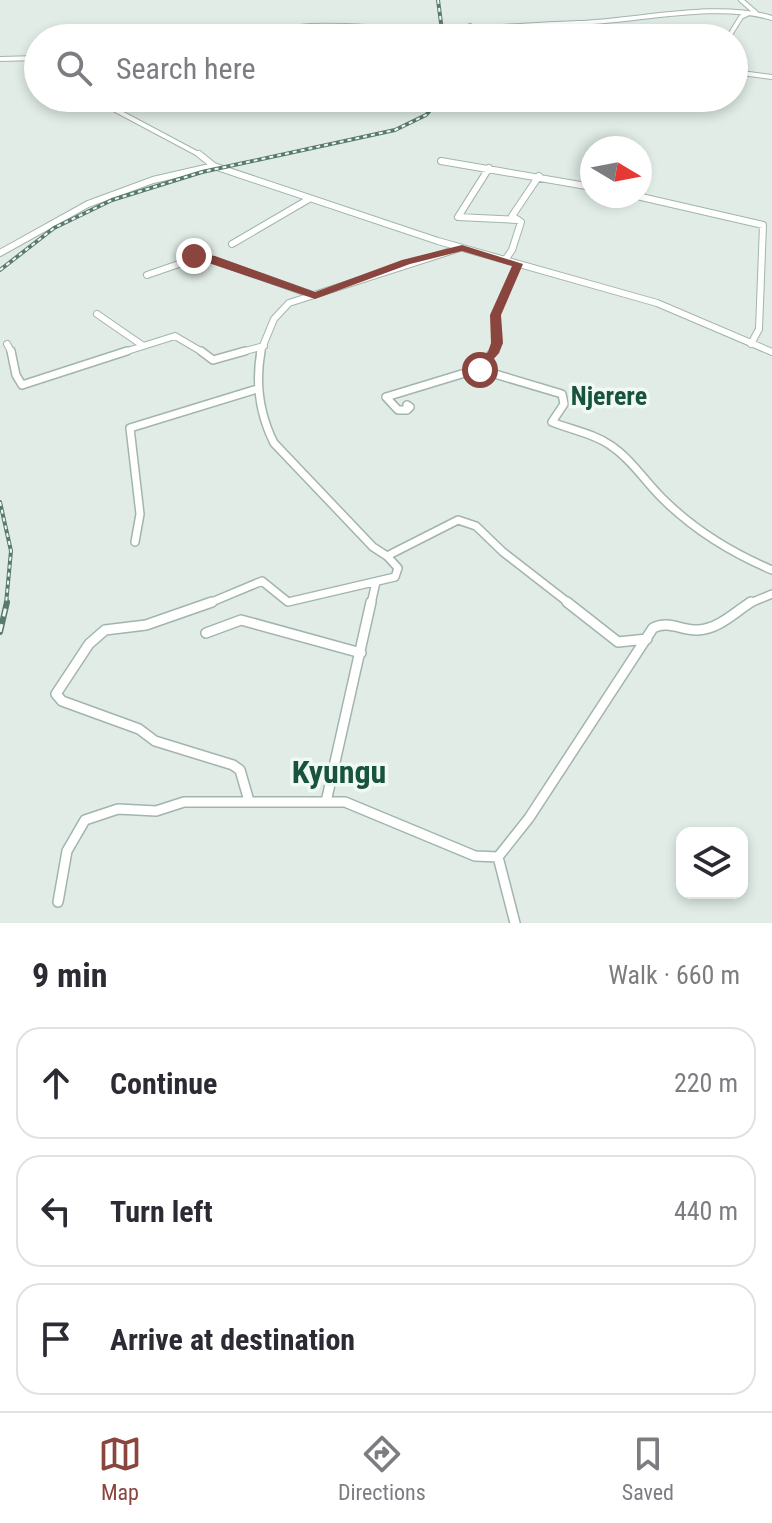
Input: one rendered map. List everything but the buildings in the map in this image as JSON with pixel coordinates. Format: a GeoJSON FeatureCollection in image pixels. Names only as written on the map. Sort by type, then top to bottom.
{"type":"FeatureCollection","features":[{"type":"Feature","properties":{"kind":"street"},"geometry":{"type":"LineString","coordinates":[[741,0],[753,13]]}},
{"type":"Feature","properties":{"kind":"street"},"geometry":{"type":"LineString","coordinates":[[737,24],[741,17],[753,13]]}},
{"type":"Feature","properties":{"kind":"street"},"geometry":{"type":"LineString","coordinates":[[546,24],[680,14],[753,13],[772,18]]}},
{"type":"Feature","properties":{"kind":"street"},"geometry":{"type":"LineString","coordinates":[[0,59],[24,58]]}},
{"type":"Feature","properties":{"kind":"street"},"geometry":{"type":"LineString","coordinates":[[748,74],[772,77]]}},
{"type":"Feature","properties":{"kind":"street"},"geometry":{"type":"LineString","coordinates":[[120,112],[184,145],[214,166],[462,248],[657,303],[772,352]]}},
{"type":"Feature","properties":{"kind":"street"},"geometry":{"type":"LineString","coordinates":[[441,161],[580,185]]}},
{"type":"Feature","properties":{"kind":"street"},"geometry":{"type":"LineString","coordinates":[[0,253],[37,230],[115,193],[153,180],[214,166]]}},
{"type":"Feature","properties":{"kind":"street"},"geometry":{"type":"LineString","coordinates":[[489,168],[458,217],[518,220]]}},
{"type":"Feature","properties":{"kind":"street"},"geometry":{"type":"LineString","coordinates":[[505,260],[512,250],[521,222],[512,216],[539,176]]}},
{"type":"Feature","properties":{"kind":"street"},"geometry":{"type":"LineString","coordinates":[[232,244],[309,199]]}},
{"type":"Feature","properties":{"kind":"street"},"geometry":{"type":"LineString","coordinates":[[652,199],[763,225],[759,329],[751,344]]}},
{"type":"Feature","properties":{"kind":"street"},"geometry":{"type":"LineString","coordinates":[[249,801],[240,770],[233,765],[155,741],[139,729],[62,701],[56,694],[96,635],[114,626],[143,626],[262,581],[288,602],[395,577],[398,568],[373,547],[267,433],[257,389],[256,368],[271,326],[284,308],[406,262],[462,248]]}},
{"type":"Feature","properties":{"kind":"street"},"geometry":{"type":"LineString","coordinates":[[147,275],[202,256],[315,296]]}},
{"type":"Feature","properties":{"kind":"street"},"geometry":{"type":"LineString","coordinates":[[407,405],[410,407],[407,410],[398,410],[386,397],[478,369],[493,353],[497,343],[495,315],[518,264]]}},
{"type":"Feature","properties":{"kind":"street"},"geometry":{"type":"LineString","coordinates":[[97,314],[142,345]]}},
{"type":"Feature","properties":{"kind":"street"},"geometry":{"type":"LineString","coordinates":[[7,344],[12,349],[14,371],[22,385],[142,345],[180,336],[213,360],[264,346]]}},
{"type":"Feature","properties":{"kind":"street"},"geometry":{"type":"LineString","coordinates":[[478,369],[562,394],[564,404],[552,422],[606,442],[628,459],[666,502],[687,520],[724,545],[772,570]]}},
{"type":"Feature","properties":{"kind":"street"},"geometry":{"type":"LineString","coordinates":[[135,542],[140,514],[130,428],[257,389]]}},
{"type":"Feature","properties":{"kind":"street"},"geometry":{"type":"LineString","coordinates":[[387,556],[447,523],[468,521],[618,642],[647,639]]}},
{"type":"Feature","properties":{"kind":"street"},"geometry":{"type":"LineString","coordinates":[[326,802],[376,582]]}},
{"type":"Feature","properties":{"kind":"street"},"geometry":{"type":"LineString","coordinates":[[498,857],[529,818],[653,628],[661,624],[691,630],[710,629],[757,598],[772,594]]}},
{"type":"Feature","properties":{"kind":"street"},"geometry":{"type":"LineString","coordinates":[[206,633],[241,620],[361,653]]}},
{"type":"Feature","properties":{"kind":"street"},"geometry":{"type":"LineString","coordinates":[[58,902],[67,851],[85,820],[118,809],[156,811],[184,802],[345,802],[475,856],[498,857]]}},
{"type":"Feature","properties":{"kind":"street"},"geometry":{"type":"LineString","coordinates":[[498,857],[515,923]]}},
{"type":"Feature","properties":{"kind":"railway"},"geometry":{"type":"LineString","coordinates":[[438,0],[441,24]]}},
{"type":"Feature","properties":{"kind":"railway"},"geometry":{"type":"LineString","coordinates":[[0,270],[54,228],[112,200],[202,172],[395,130],[429,112]]}},
{"type":"Feature","properties":{"kind":"railway"},"geometry":{"type":"LineString","coordinates":[[0,502],[11,551],[6,604]]}},
{"type":"Feature","properties":{"kind":"railway"},"geometry":{"type":"LineString","coordinates":[[0,632],[7,602]]}},
{"type":"Feature","properties":{"kind":"district","name":"Njerere"},"geometry":{"type":"Point","coordinates":[609,396]}},
{"type":"Feature","properties":{"kind":"district","name":"Kyungu"},"geometry":{"type":"Point","coordinates":[339,772]}},
{"type":"Feature","properties":{"kind":"route"},"geometry":{"type":"LineString","coordinates":[[194,256],[212,258],[315,296],[406,262],[462,248],[518,264],[495,315],[493,324],[497,343],[493,353],[479,366],[480,370]]}}]}
